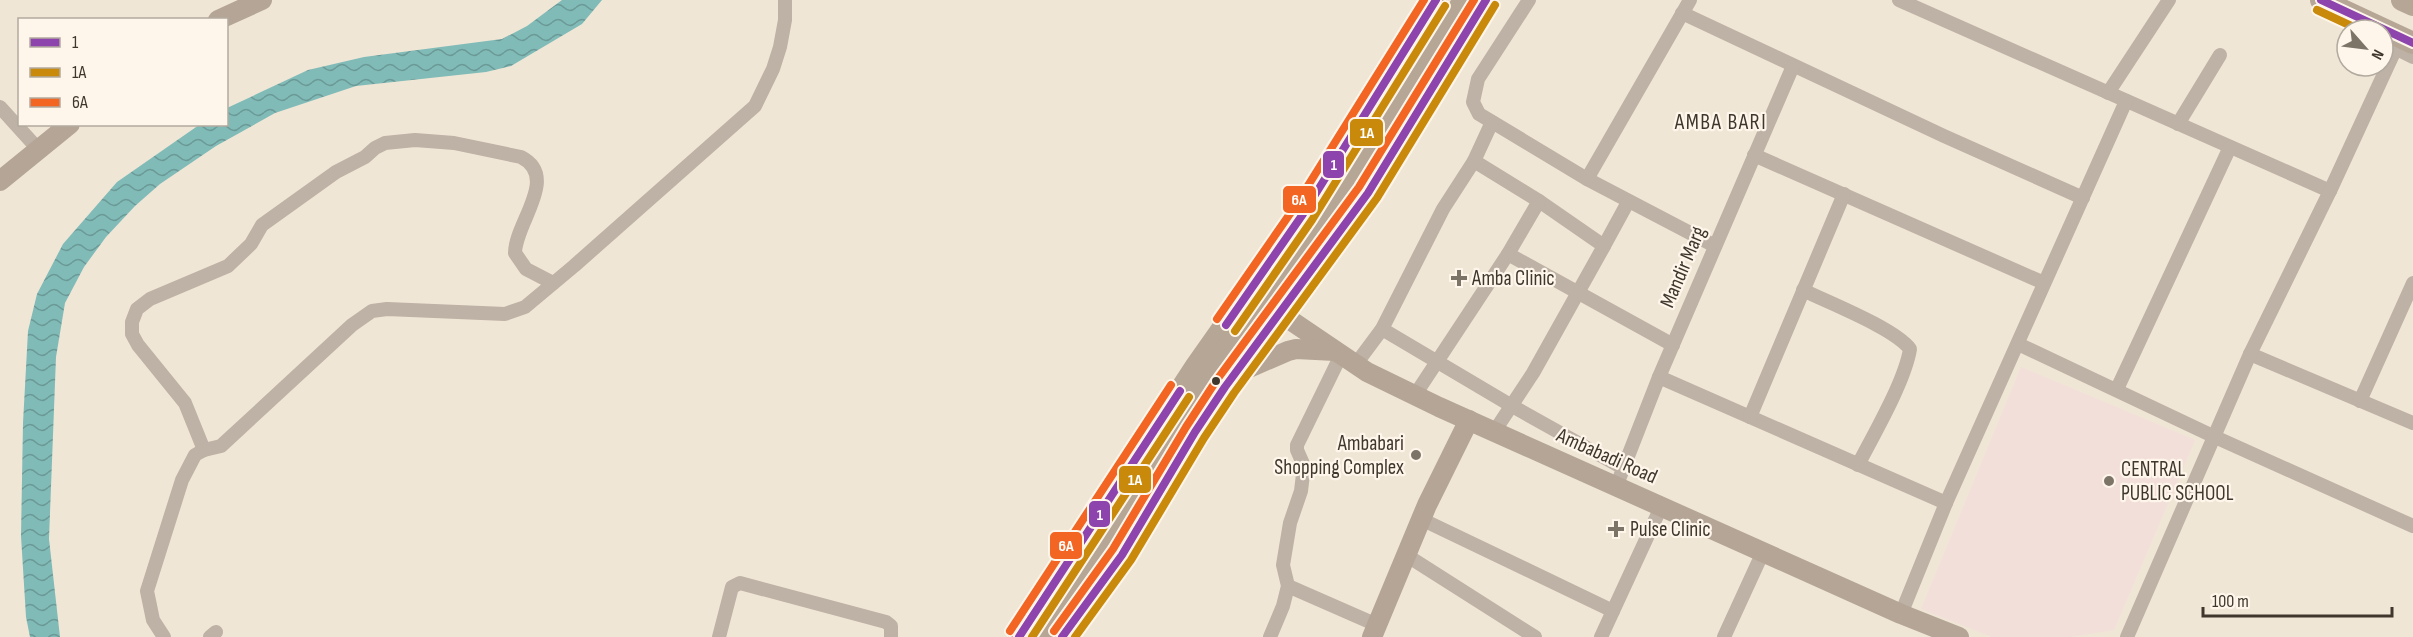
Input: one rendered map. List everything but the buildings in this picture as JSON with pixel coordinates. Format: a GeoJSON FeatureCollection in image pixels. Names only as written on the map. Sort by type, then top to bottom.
{"type":"FeatureCollection","features":[{"type":"Feature","properties":{"kind":"main road"},"geometry":{"type":"LineString","coordinates":[[1019,637],[1196,366],[1250,292],[1302,214],[1436,0]]}},
{"type":"Feature","properties":{"kind":"main road"},"geometry":{"type":"LineString","coordinates":[[1044,637],[1229,345],[1301,258],[1464,0]]}},
{"type":"Feature","properties":{"kind":"main road"},"geometry":{"type":"LineString","coordinates":[[1062,637],[1122,555],[1195,432],[1230,381],[1368,193],[1486,0]]}},
{"type":"Feature","properties":{"kind":"main road"},"geometry":{"type":"LineString","coordinates":[[2321,0],[2403,43]]}},
{"type":"Feature","properties":{"kind":"main road"},"geometry":{"type":"LineString","coordinates":[[2402,0],[2413,5]]}},
{"type":"Feature","properties":{"kind":"main road"},"geometry":{"type":"LineString","coordinates":[[1196,366],[1230,381]]}},
{"type":"Feature","properties":{"kind":"street"},"geometry":{"type":"LineString","coordinates":[[222,18],[261,0]]}},
{"type":"Feature","properties":{"kind":"street"},"geometry":{"type":"LineString","coordinates":[[164,637],[153,620],[147,591],[182,480],[195,455],[221,446],[352,325],[372,311],[387,309],[505,314],[525,307],[755,106],[773,69],[780,47],[785,20],[785,0]]}},
{"type":"Feature","properties":{"kind":"street"},"geometry":{"type":"LineString","coordinates":[[1529,0],[1478,79],[1473,102],[1479,114],[1628,202],[1715,246]]}},
{"type":"Feature","properties":{"kind":"street"},"geometry":{"type":"LineString","coordinates":[[1587,179],[1690,0]]}},
{"type":"Feature","properties":{"kind":"street"},"geometry":{"type":"LineString","coordinates":[[1899,0],[2330,191]]}},
{"type":"Feature","properties":{"kind":"street"},"geometry":{"type":"LineString","coordinates":[[2108,93],[2169,0]]}},
{"type":"Feature","properties":{"kind":"street"},"geometry":{"type":"LineString","coordinates":[[1682,13],[2083,198]]}},
{"type":"Feature","properties":{"kind":"street"},"geometry":{"type":"LineString","coordinates":[[2127,637],[2250,354],[2403,43],[2413,57]]}},
{"type":"Feature","properties":{"kind":"street"},"geometry":{"type":"LineString","coordinates":[[2178,124],[2220,56]]}},
{"type":"Feature","properties":{"kind":"street","name":"Mandir Marg"},"geometry":{"type":"LineString","coordinates":[[1620,477],[1659,377],[1793,66]]}},
{"type":"Feature","properties":{"kind":"street"},"geometry":{"type":"LineString","coordinates":[[1900,614],[1946,503],[2126,101]]}},
{"type":"Feature","properties":{"kind":"street"},"geometry":{"type":"LineString","coordinates":[[0,107],[38,149]]}},
{"type":"Feature","properties":{"kind":"street"},"geometry":{"type":"LineString","coordinates":[[1270,637],[1283,606],[1288,586],[1282,565],[1304,466],[1297,445],[1344,357],[1382,329],[1443,209],[1474,161],[1492,122]]}},
{"type":"Feature","properties":{"kind":"street"},"geometry":{"type":"LineString","coordinates":[[0,181],[67,126]]}},
{"type":"Feature","properties":{"kind":"street"},"geometry":{"type":"LineString","coordinates":[[204,450],[185,403],[138,345],[132,334],[132,322],[137,309],[150,299],[228,266],[251,244],[262,225],[336,172],[365,157],[385,143],[415,140],[454,143],[521,157],[530,162],[535,171],[537,193],[520,226],[515,253],[526,269],[554,283]]}},
{"type":"Feature","properties":{"kind":"street"},"geometry":{"type":"LineString","coordinates":[[2118,389],[2230,147]]}},
{"type":"Feature","properties":{"kind":"street"},"geometry":{"type":"LineString","coordinates":[[1754,155],[2044,283]]}},
{"type":"Feature","properties":{"kind":"street"},"geometry":{"type":"LineString","coordinates":[[1474,161],[1539,201],[1604,246]]}},
{"type":"Feature","properties":{"kind":"street"},"geometry":{"type":"LineString","coordinates":[[1750,417],[1844,194]]}},
{"type":"Feature","properties":{"kind":"street"},"geometry":{"type":"LineString","coordinates":[[1415,395],[1508,254],[1539,201]]}},
{"type":"Feature","properties":{"kind":"street"},"geometry":{"type":"LineString","coordinates":[[1494,432],[1512,406],[1628,202]]}},
{"type":"Feature","properties":{"kind":"street"},"geometry":{"type":"LineString","coordinates":[[1508,254],[1673,345]]}},
{"type":"Feature","properties":{"kind":"street"},"geometry":{"type":"LineString","coordinates":[[536,274],[540,295]]}},
{"type":"Feature","properties":{"kind":"street"},"geometry":{"type":"LineString","coordinates":[[2360,401],[2413,283]]}},
{"type":"Feature","properties":{"kind":"street"},"geometry":{"type":"LineString","coordinates":[[1803,290],[1889,331],[1910,349],[1905,368],[1858,465]]}},
{"type":"Feature","properties":{"kind":"street","name":"Ambabadi Road"},"geometry":{"type":"LineString","coordinates":[[1250,292],[1344,357],[1415,395],[1494,432],[1620,477],[1661,507],[1900,614],[1959,637]]}},
{"type":"Feature","properties":{"kind":"street"},"geometry":{"type":"LineString","coordinates":[[1382,329],[1512,406],[1620,477]]}},
{"type":"Feature","properties":{"kind":"street"},"geometry":{"type":"LineString","coordinates":[[2018,344],[2118,389],[2214,437],[2413,526]]}},
{"type":"Feature","properties":{"kind":"street"},"geometry":{"type":"LineString","coordinates":[[1230,381],[1296,349],[1344,357]]}},
{"type":"Feature","properties":{"kind":"street"},"geometry":{"type":"LineString","coordinates":[[2250,354],[2413,423]]}},
{"type":"Feature","properties":{"kind":"street"},"geometry":{"type":"LineString","coordinates":[[1659,377],[1946,503]]}},
{"type":"Feature","properties":{"kind":"street"},"geometry":{"type":"LineString","coordinates":[[1288,586],[1375,631],[1421,519],[1468,420]]}},
{"type":"Feature","properties":{"kind":"street"},"geometry":{"type":"LineString","coordinates":[[1601,637],[1661,507]]}},
{"type":"Feature","properties":{"kind":"street"},"geometry":{"type":"LineString","coordinates":[[1421,519],[1613,611]]}},
{"type":"Feature","properties":{"kind":"street"},"geometry":{"type":"LineString","coordinates":[[1724,637],[1763,552]]}},
{"type":"Feature","properties":{"kind":"street"},"geometry":{"type":"LineString","coordinates":[[1406,555],[1535,637]]}},
{"type":"Feature","properties":{"kind":"street"},"geometry":{"type":"LineString","coordinates":[[719,637],[732,587],[740,583],[885,622],[891,626],[891,637]]}},
{"type":"Feature","properties":{"kind":"shaded area"},"geometry":{"type":"Polygon","coordinates":[[[2021,367],[2195,440],[2114,630],[2070,637],[1992,637],[1921,609],[2021,367]]]}},
{"type":"Feature","properties":{"kind":"water"},"geometry":{"type":"Polygon","coordinates":[[[562,0],[602,0],[582,24],[511,66],[486,72],[356,86],[275,113],[216,146],[160,184],[135,206],[106,237],[84,267],[65,303],[56,357],[49,539],[60,637],[30,637],[26,617],[21,536],[23,423],[28,331],[37,294],[63,244],[117,182],[198,126],[228,126],[228,108],[308,70],[364,57],[502,39],[527,26],[562,0]]]}},
{"type":"Feature","properties":{"kind":"transit line","name":"6A"},"geometry":{"type":"LineString","coordinates":[[1217,319],[1294,208],[1424,0]]}},
{"type":"Feature","properties":{"kind":"transit line","name":"1"},"geometry":{"type":"LineString","coordinates":[[1226,325],[1303,214],[1436,0]]}},
{"type":"Feature","properties":{"kind":"transit line","name":"6A"},"geometry":{"type":"LineString","coordinates":[[1054,631],[1113,549],[1216,381],[1359,187],[1474,0]]}},
{"type":"Feature","properties":{"kind":"transit line","name":"1"},"geometry":{"type":"LineString","coordinates":[[1062,637],[1122,555],[1195,432],[1225,387],[1368,193],[1486,0]]}},
{"type":"Feature","properties":{"kind":"transit line","name":"1"},"geometry":{"type":"LineString","coordinates":[[2321,0],[2413,43]]}},
{"type":"Feature","properties":{"kind":"transit line","name":"1A"},"geometry":{"type":"LineString","coordinates":[[1075,637],[1131,560],[1204,438],[1234,393],[1377,198],[1495,5]]}},
{"type":"Feature","properties":{"kind":"transit line","name":"1A"},"geometry":{"type":"LineString","coordinates":[[1235,331],[1312,220],[1445,6]]}},
{"type":"Feature","properties":{"kind":"transit line","name":"1A"},"geometry":{"type":"LineString","coordinates":[[2317,10],[2335,18]]}},
{"type":"Feature","properties":{"kind":"transit line","name":"6A"},"geometry":{"type":"LineString","coordinates":[[1010,631],[1171,385]]}},
{"type":"Feature","properties":{"kind":"transit line","name":"1"},"geometry":{"type":"LineString","coordinates":[[1019,637],[1180,391]]}},
{"type":"Feature","properties":{"kind":"transit line","name":"1A"},"geometry":{"type":"LineString","coordinates":[[1032,637],[1189,397]]}},
{"type":"Feature","properties":{"kind":"place","name":"Amba Clinic"},"geometry":{"type":"Point","coordinates":[1459,278]}},
{"type":"Feature","properties":{"kind":"place","name":"Ambabari Shopping Complex"},"geometry":{"type":"Point","coordinates":[1416,455]}},
{"type":"Feature","properties":{"kind":"place","name":"CENTRAL PUBLIC SCHOOL"},"geometry":{"type":"Point","coordinates":[2109,481]}},
{"type":"Feature","properties":{"kind":"place","name":"Pulse Clinic"},"geometry":{"type":"Point","coordinates":[1616,529]}},
{"type":"Feature","properties":{"kind":"district","name":"AMBA BARI"},"geometry":{"type":"Point","coordinates":[1721,122]}}]}
